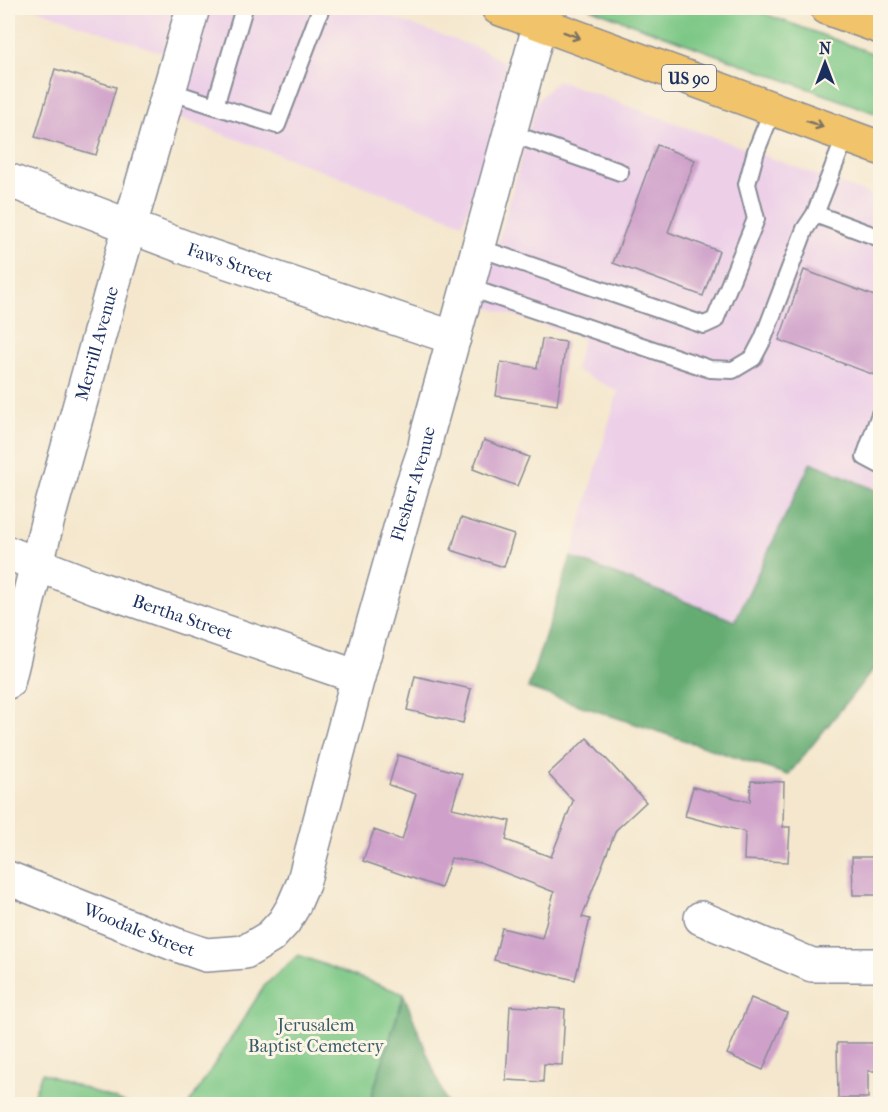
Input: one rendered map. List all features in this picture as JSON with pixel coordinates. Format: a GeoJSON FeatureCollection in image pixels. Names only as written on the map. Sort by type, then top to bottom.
{"type":"FeatureCollection","features":[{"type":"Feature","properties":{"kind":"highway","name":"US 90"},"geometry":{"type":"LineString","coordinates":[[498,8],[880,148]]}},
{"type":"Feature","properties":{"kind":"highway"},"geometry":{"type":"LineString","coordinates":[[826,8],[880,27]]}},
{"type":"Feature","properties":{"kind":"street","name":"Merrill Avenue"},"geometry":{"type":"LineString","coordinates":[[8,682],[111,293],[193,8]]}},
{"type":"Feature","properties":{"kind":"street","name":"Flesher Avenue"},"geometry":{"type":"LineString","coordinates":[[270,937],[294,907],[303,884],[358,677],[424,451],[426,435],[540,23]]}},
{"type":"Feature","properties":{"kind":"street","name":"Faws Street"},"geometry":{"type":"LineString","coordinates":[[8,180],[192,250],[454,338]]}},
{"type":"Feature","properties":{"kind":"street","name":"Bertha Street"},"geometry":{"type":"LineString","coordinates":[[8,553],[98,588],[358,677]]}},
{"type":"Feature","properties":{"kind":"street","name":"Woodale Street"},"geometry":{"type":"LineString","coordinates":[[8,878],[206,955],[245,952],[270,937]]}},
{"type":"Feature","properties":{"kind":"street"},"geometry":{"type":"LineString","coordinates":[[701,918],[812,965],[880,965]]}},
{"type":"Feature","properties":{"kind":"lane"},"geometry":{"type":"LineString","coordinates":[[215,106],[244,8]]}},
{"type":"Feature","properties":{"kind":"lane"},"geometry":{"type":"LineString","coordinates":[[170,91],[277,125],[318,8]]}},
{"type":"Feature","properties":{"kind":"lane"},"geometry":{"type":"LineString","coordinates":[[478,248],[704,325],[715,320],[756,219],[747,184],[756,151],[773,109]]}},
{"type":"Feature","properties":{"kind":"lane"},"geometry":{"type":"LineString","coordinates":[[510,133],[621,172]]}},
{"type":"Feature","properties":{"kind":"lane"},"geometry":{"type":"LineString","coordinates":[[467,288],[710,369],[733,370],[753,358],[763,339],[805,229],[815,214],[846,135]]}},
{"type":"Feature","properties":{"kind":"lane"},"geometry":{"type":"LineString","coordinates":[[815,214],[880,238]]}},
{"type":"Feature","properties":{"kind":"lane"},"geometry":{"type":"LineString","coordinates":[[880,414],[865,458],[880,465]]}},
{"type":"Feature","properties":{"kind":"shaded area"},"geometry":{"type":"Polygon","coordinates":[[[33,8],[175,8],[162,53],[33,8]]]}},
{"type":"Feature","properties":{"kind":"shaded area"},"geometry":{"type":"Polygon","coordinates":[[[209,8],[365,8],[481,49],[505,63],[502,104],[463,223],[177,117],[209,8]]]}},
{"type":"Feature","properties":{"kind":"shaded area"},"geometry":{"type":"Polygon","coordinates":[[[557,80],[880,198],[880,492],[811,462],[735,622],[571,557],[618,391],[575,370],[583,338],[481,305],[537,101],[557,80]]]}},
{"type":"Feature","properties":{"kind":"green space"},"geometry":{"type":"Polygon","coordinates":[[[589,8],[749,8],[880,56],[880,115],[589,8]]]}},
{"type":"Feature","properties":{"kind":"green space"},"geometry":{"type":"Polygon","coordinates":[[[811,462],[880,492],[880,661],[788,775],[528,688],[571,557],[735,621],[811,462]]]}},
{"type":"Feature","properties":{"kind":"green space","name":"Jerusalem Baptist Cemetery"},"geometry":{"type":"Polygon","coordinates":[[[298,955],[404,994],[369,1104],[189,1104],[265,985],[298,955]]]}},
{"type":"Feature","properties":{"kind":"green space"},"geometry":{"type":"Polygon","coordinates":[[[404,995],[447,1104],[369,1104],[404,995]]]}},
{"type":"Feature","properties":{"kind":"green space"},"geometry":{"type":"Polygon","coordinates":[[[42,1073],[128,1104],[30,1104],[42,1073]]]}},
{"type":"Feature","properties":{"kind":"building"},"geometry":{"type":"Polygon","coordinates":[[[55,69],[116,87],[96,155],[35,137],[55,69]]]}},
{"type":"Feature","properties":{"kind":"building"},"geometry":{"type":"Polygon","coordinates":[[[657,145],[695,160],[668,232],[719,251],[703,296],[613,263],[657,145]]]}},
{"type":"Feature","properties":{"kind":"building"},"geometry":{"type":"Polygon","coordinates":[[[804,270],[880,298],[880,377],[779,340],[804,270]]]}},
{"type":"Feature","properties":{"kind":"building"},"geometry":{"type":"Polygon","coordinates":[[[542,339],[566,342],[557,405],[496,396],[501,362],[537,368],[542,339]]]}},
{"type":"Feature","properties":{"kind":"building"},"geometry":{"type":"Polygon","coordinates":[[[484,440],[529,457],[517,486],[473,469],[484,440]]]}},
{"type":"Feature","properties":{"kind":"building"},"geometry":{"type":"Polygon","coordinates":[[[461,518],[514,535],[504,567],[451,550],[461,518]]]}},
{"type":"Feature","properties":{"kind":"building"},"geometry":{"type":"Polygon","coordinates":[[[415,676],[471,689],[463,723],[407,710],[415,676]]]}},
{"type":"Feature","properties":{"kind":"building"},"geometry":{"type":"Polygon","coordinates":[[[587,738],[646,802],[616,830],[582,917],[590,919],[575,980],[494,960],[502,928],[542,938],[554,892],[480,863],[451,858],[441,888],[363,861],[374,830],[402,840],[416,794],[389,785],[398,755],[462,774],[452,808],[510,821],[506,840],[551,857],[573,801],[548,774],[587,738]]]}},
{"type":"Feature","properties":{"kind":"building"},"geometry":{"type":"Polygon","coordinates":[[[751,781],[784,782],[783,827],[790,827],[788,862],[744,860],[745,832],[685,816],[693,787],[750,802],[751,781]]]}},
{"type":"Feature","properties":{"kind":"building"},"geometry":{"type":"Polygon","coordinates":[[[852,857],[880,857],[880,895],[853,895],[852,857]]]}},
{"type":"Feature","properties":{"kind":"building"},"geometry":{"type":"Polygon","coordinates":[[[751,998],[787,1013],[763,1070],[727,1054],[751,998]]]}},
{"type":"Feature","properties":{"kind":"building"},"geometry":{"type":"Polygon","coordinates":[[[510,1006],[565,1009],[562,1065],[544,1064],[543,1082],[506,1080],[510,1006]]]}},
{"type":"Feature","properties":{"kind":"building"},"geometry":{"type":"Polygon","coordinates":[[[837,1043],[880,1043],[880,1071],[868,1071],[868,1098],[838,1098],[837,1043]]]}}]}
